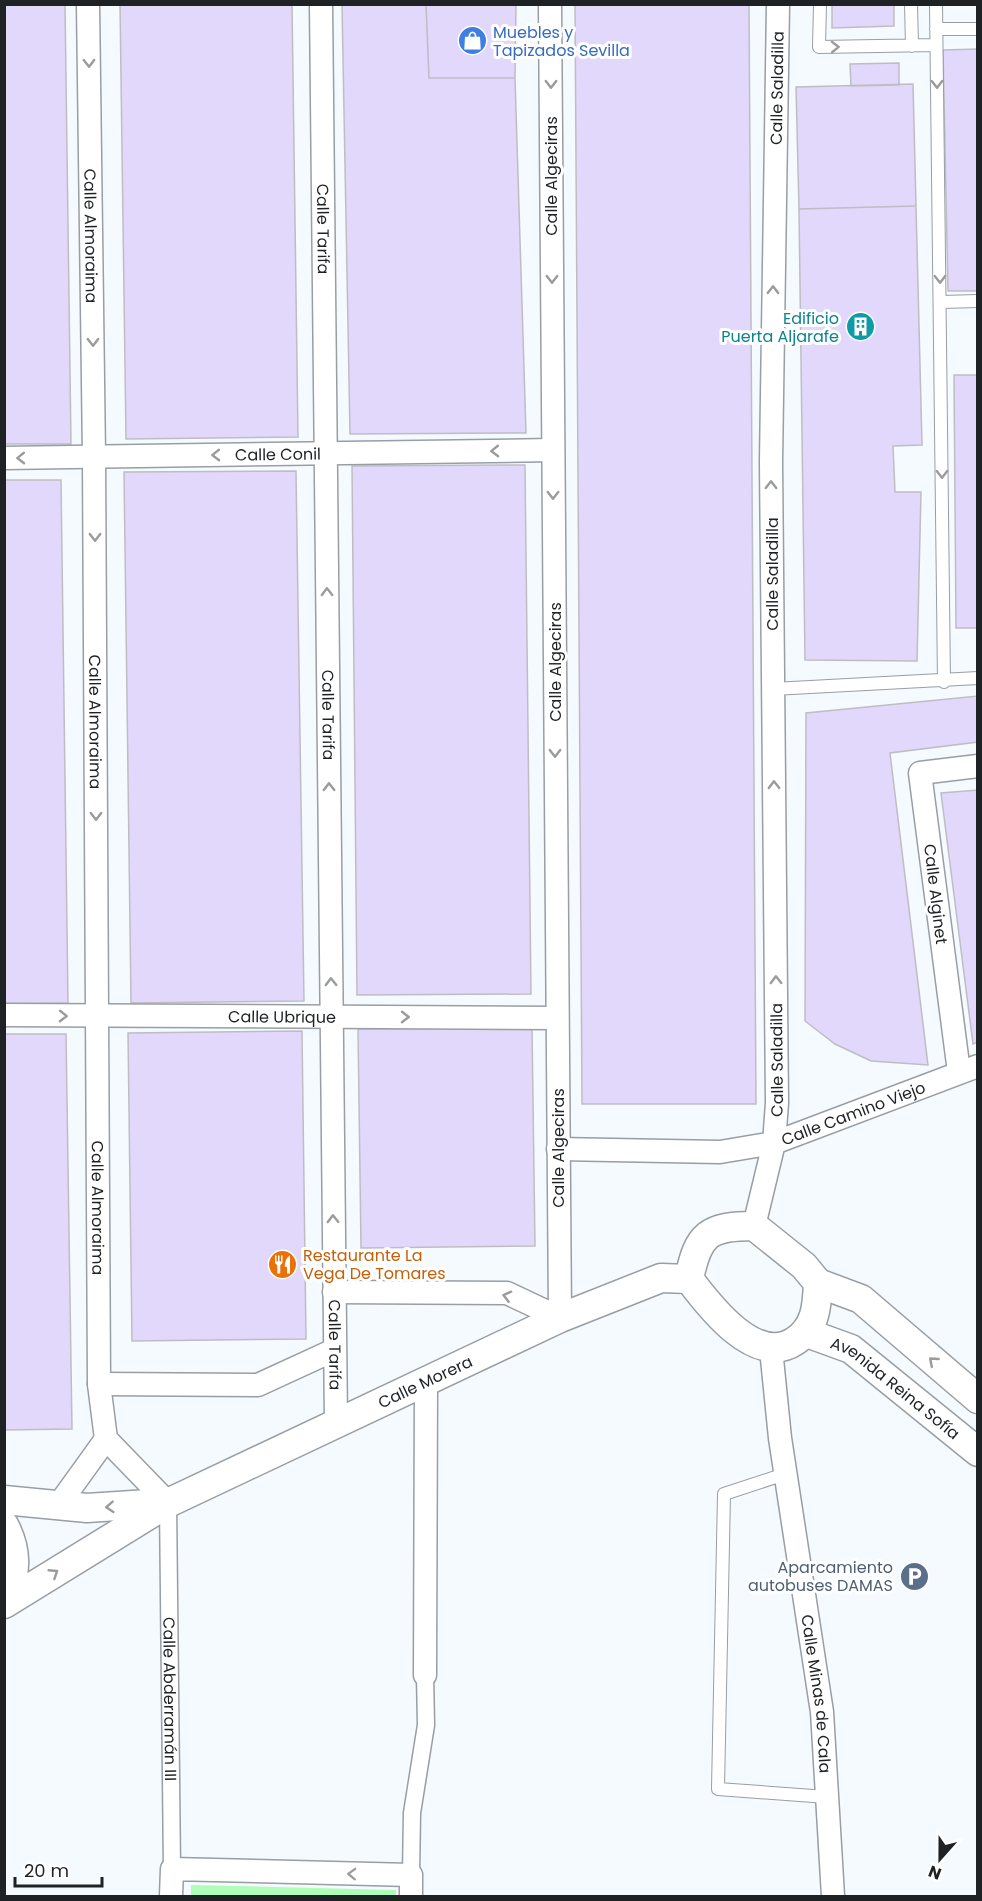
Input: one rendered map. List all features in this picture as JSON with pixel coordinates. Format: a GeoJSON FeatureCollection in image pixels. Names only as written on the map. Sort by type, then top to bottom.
{"type":"FeatureCollection","features":[{"type":"Feature","properties":{"kind":"street","name":"Calle Almoraima"},"geometry":{"type":"LineString","coordinates":[[88,4],[94,457],[99,1384],[106,1439]]}},
{"type":"Feature","properties":{"kind":"street","name":"Calle Tarifa"},"geometry":{"type":"LineString","coordinates":[[321,4],[336,1424]]}},
{"type":"Feature","properties":{"kind":"street","name":"Calle Algeciras"},"geometry":{"type":"LineString","coordinates":[[550,4],[560,1318]]}},
{"type":"Feature","properties":{"kind":"street","name":"Calle Saladilla"},"geometry":{"type":"LineString","coordinates":[[774,1143],[777,1104],[771,462],[778,4]]}},
{"type":"Feature","properties":{"kind":"street","name":"Calle Conil"},"geometry":{"type":"LineString","coordinates":[[4,458],[553,450]]}},
{"type":"Feature","properties":{"kind":"street","name":"Calle Alginet"},"geometry":{"type":"LineString","coordinates":[[968,1069],[920,773],[978,766]]}},
{"type":"Feature","properties":{"kind":"street","name":"Calle Ubrique"},"geometry":{"type":"LineString","coordinates":[[4,1015],[557,1018]]}},
{"type":"Feature","properties":{"kind":"street","name":"Calle Camino Viejo"},"geometry":{"type":"LineString","coordinates":[[754,1226],[774,1143],[968,1069]]}},
{"type":"Feature","properties":{"kind":"street"},"geometry":{"type":"LineString","coordinates":[[558,1149],[720,1152],[774,1143]]}},
{"type":"Feature","properties":{"kind":"street"},"geometry":{"type":"LineString","coordinates":[[818,1283],[816,1311],[807,1334],[790,1345],[771,1349],[743,1337],[711,1308],[689,1279],[693,1258],[702,1241],[720,1227],[754,1226],[804,1266],[818,1283],[861,1299],[978,1399]]}},
{"type":"Feature","properties":{"kind":"street","name":"Calle Morera"},"geometry":{"type":"LineString","coordinates":[[4,1604],[168,1503],[426,1384],[560,1318],[661,1278],[689,1279]]}},
{"type":"Feature","properties":{"kind":"street"},"geometry":{"type":"LineString","coordinates":[[334,1292],[507,1293],[560,1318]]}},
{"type":"Feature","properties":{"kind":"street","name":"Avenida Reina Sofía"},"geometry":{"type":"LineString","coordinates":[[807,1334],[851,1349],[978,1452]]}},
{"type":"Feature","properties":{"kind":"street","name":"Calle Minas de Cala"},"geometry":{"type":"LineString","coordinates":[[771,1349],[785,1474],[822,1712],[833,1896]]}},
{"type":"Feature","properties":{"kind":"street"},"geometry":{"type":"LineString","coordinates":[[99,1384],[258,1385],[334,1350]]}},
{"type":"Feature","properties":{"kind":"street"},"geometry":{"type":"LineString","coordinates":[[172,1869],[411,1886],[412,1813],[426,1725],[426,1384]]}},
{"type":"Feature","properties":{"kind":"street"},"geometry":{"type":"LineString","coordinates":[[57,1507],[106,1439],[168,1503]]}},
{"type":"Feature","properties":{"kind":"street","name":"Calle Morera"},"geometry":{"type":"LineString","coordinates":[[4,1500],[57,1507],[87,1508],[168,1503]]}},
{"type":"Feature","properties":{"kind":"street","name":"Calle Abderramán III"},"geometry":{"type":"LineString","coordinates":[[168,1503],[171,1896]]}},
{"type":"Feature","properties":{"kind":"street"},"geometry":{"type":"LineString","coordinates":[[4,1525],[15,1554],[14,1572],[4,1596]]}},
{"type":"Feature","properties":{"kind":"lane"},"geometry":{"type":"LineString","coordinates":[[820,4],[819,47],[936,45]]}},
{"type":"Feature","properties":{"kind":"lane"},"geometry":{"type":"LineString","coordinates":[[911,4],[912,46]]}},
{"type":"Feature","properties":{"kind":"lane"},"geometry":{"type":"LineString","coordinates":[[936,4],[944,682]]}},
{"type":"Feature","properties":{"kind":"lane"},"geometry":{"type":"LineString","coordinates":[[936,29],[978,29]]}},
{"type":"Feature","properties":{"kind":"lane"},"geometry":{"type":"LineString","coordinates":[[941,302],[978,301]]}},
{"type":"Feature","properties":{"kind":"lane"},"geometry":{"type":"LineString","coordinates":[[772,689],[944,682],[978,678]]}},
{"type":"Feature","properties":{"kind":"lane"},"geometry":{"type":"LineString","coordinates":[[785,1474],[724,1494],[718,1789],[827,1797]]}},
{"type":"Feature","properties":{"kind":"green space"},"geometry":{"type":"Polygon","coordinates":[[[191,1885],[396,1890],[396,1896],[191,1896],[191,1885]]]}},
{"type":"Feature","properties":{"kind":"building"},"geometry":{"type":"Polygon","coordinates":[[[4,4],[65,4],[71,444],[4,444],[4,4]]]}},
{"type":"Feature","properties":{"kind":"building"},"geometry":{"type":"Polygon","coordinates":[[[120,4],[292,4],[298,437],[126,439],[120,4]]]}},
{"type":"Feature","properties":{"kind":"building"},"geometry":{"type":"Polygon","coordinates":[[[342,4],[426,4],[429,78],[515,78],[526,433],[350,434],[342,4]]]}},
{"type":"Feature","properties":{"kind":"building","name":"Muebles y Tapizados Sevilla"},"geometry":{"type":"Polygon","coordinates":[[[426,4],[516,4],[515,78],[429,78],[426,4]]]}},
{"type":"Feature","properties":{"kind":"building"},"geometry":{"type":"Polygon","coordinates":[[[575,4],[749,4],[756,1104],[582,1104],[575,4]]]}},
{"type":"Feature","properties":{"kind":"building"},"geometry":{"type":"Polygon","coordinates":[[[832,4],[894,4],[894,26],[832,28],[832,4]]]}},
{"type":"Feature","properties":{"kind":"building"},"geometry":{"type":"Polygon","coordinates":[[[978,49],[978,291],[948,291],[943,50],[978,49]]]}},
{"type":"Feature","properties":{"kind":"building"},"geometry":{"type":"Polygon","coordinates":[[[899,63],[899,85],[851,86],[850,64],[899,63]]]}},
{"type":"Feature","properties":{"kind":"building"},"geometry":{"type":"Polygon","coordinates":[[[913,84],[916,206],[799,209],[796,87],[913,84]]]}},
{"type":"Feature","properties":{"kind":"building","name":"Edificio Puerta Aljarafe"},"geometry":{"type":"Polygon","coordinates":[[[916,206],[922,445],[893,446],[895,492],[921,492],[917,661],[805,660],[799,209],[916,206]]]}},
{"type":"Feature","properties":{"kind":"building"},"geometry":{"type":"Polygon","coordinates":[[[954,375],[978,375],[978,628],[956,628],[954,375]]]}},
{"type":"Feature","properties":{"kind":"building"},"geometry":{"type":"Polygon","coordinates":[[[525,465],[531,994],[357,995],[352,466],[525,465]]]}},
{"type":"Feature","properties":{"kind":"building"},"geometry":{"type":"Polygon","coordinates":[[[296,471],[304,1001],[131,1003],[124,472],[296,471]]]}},
{"type":"Feature","properties":{"kind":"building"},"geometry":{"type":"Polygon","coordinates":[[[4,480],[61,480],[68,1003],[4,1004],[4,480]]]}},
{"type":"Feature","properties":{"kind":"building"},"geometry":{"type":"Polygon","coordinates":[[[978,696],[978,742],[890,753],[928,1065],[871,1061],[835,1044],[805,1021],[806,713],[978,696]]]}},
{"type":"Feature","properties":{"kind":"building"},"geometry":{"type":"Polygon","coordinates":[[[978,790],[978,1042],[973,1044],[941,793],[978,790]]]}},
{"type":"Feature","properties":{"kind":"building"},"geometry":{"type":"Polygon","coordinates":[[[532,1027],[535,1246],[361,1248],[358,1029],[532,1027]]]}},
{"type":"Feature","properties":{"kind":"building"},"geometry":{"type":"Polygon","coordinates":[[[302,1031],[306,1339],[132,1341],[128,1033],[302,1031]]]}},
{"type":"Feature","properties":{"kind":"building"},"geometry":{"type":"Polygon","coordinates":[[[4,1034],[66,1034],[72,1429],[4,1430],[4,1034]]]}},
{"type":"Feature","properties":{"kind":"place","name":"Muebles y Tapizados Sevilla"},"geometry":{"type":"Point","coordinates":[472,41]}},
{"type":"Feature","properties":{"kind":"place","name":"Edificio Puerta Aljarafe"},"geometry":{"type":"Point","coordinates":[860,327]}},
{"type":"Feature","properties":{"kind":"place","name":"Restaurante La Vega De Tomares"},"geometry":{"type":"Point","coordinates":[282,1264]}},
{"type":"Feature","properties":{"kind":"place","name":"Aparcamiento autobuses DAMAS"},"geometry":{"type":"Point","coordinates":[914,1576]}}]}
